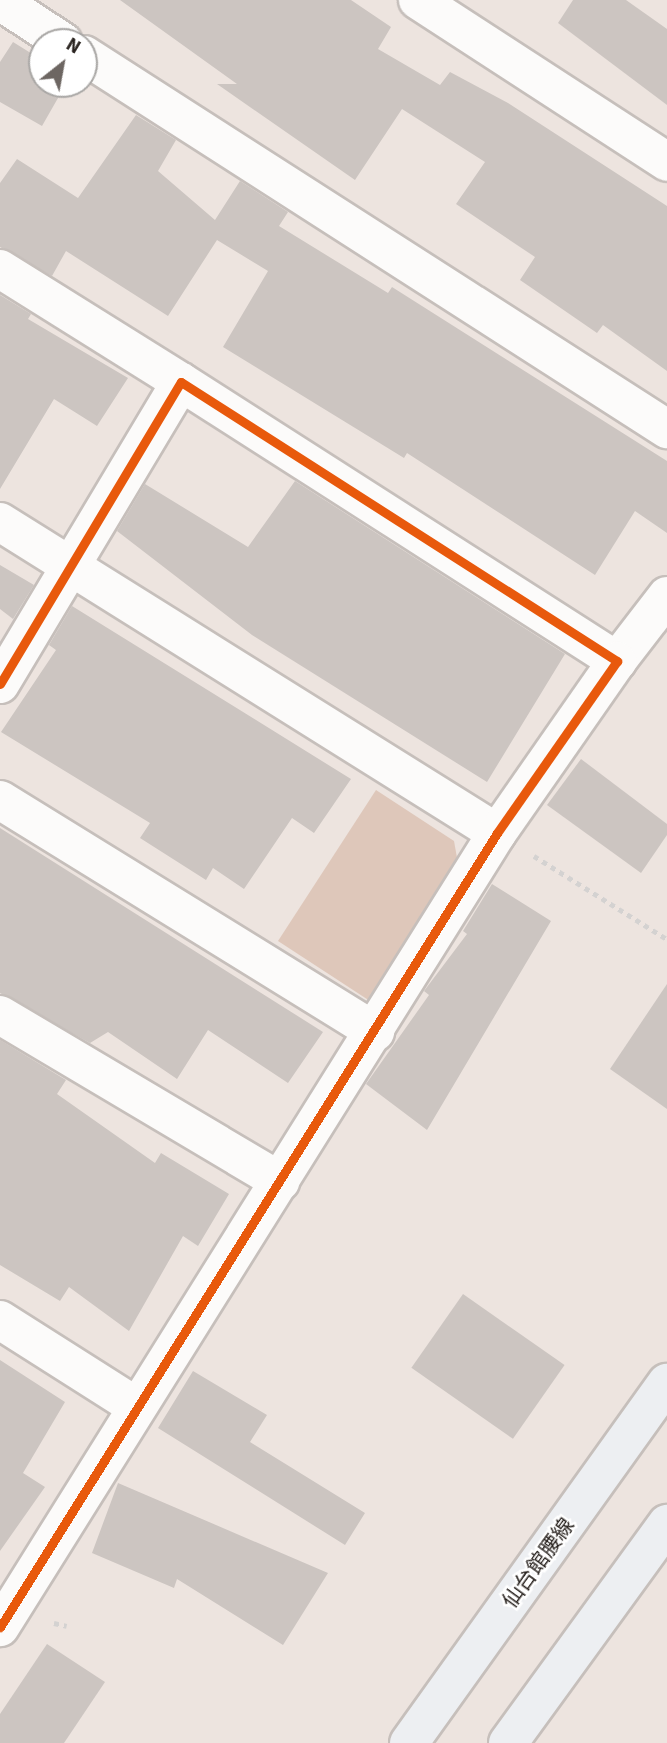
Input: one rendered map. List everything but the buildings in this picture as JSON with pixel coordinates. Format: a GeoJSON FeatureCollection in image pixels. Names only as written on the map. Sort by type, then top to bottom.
{"type":"FeatureCollection","features":[{"type":"Feature","properties":{"kind":"main road","name":"仙台館腰線"},"geometry":{"type":"LineString","coordinates":[[410,1743],[667,1383]]}},
{"type":"Feature","properties":{"kind":"main road"},"geometry":{"type":"LineString","coordinates":[[508,1743],[667,1524]]}},
{"type":"Feature","properties":{"kind":"street"},"geometry":{"type":"LineString","coordinates":[[418,0],[667,162]]}},
{"type":"Feature","properties":{"kind":"street"},"geometry":{"type":"LineString","coordinates":[[0,2],[41,28]]}},
{"type":"Feature","properties":{"kind":"street"},"geometry":{"type":"LineString","coordinates":[[98,64],[667,429]]}},
{"type":"Feature","properties":{"kind":"street"},"geometry":{"type":"LineString","coordinates":[[0,269],[617,661]]}},
{"type":"Feature","properties":{"kind":"street"},"geometry":{"type":"LineString","coordinates":[[0,684],[68,564],[181,382]]}},
{"type":"Feature","properties":{"kind":"street"},"geometry":{"type":"LineString","coordinates":[[0,522],[498,833]]}},
{"type":"Feature","properties":{"kind":"street"},"geometry":{"type":"LineString","coordinates":[[6,1604],[280,1181],[498,833],[617,661],[667,596]]}},
{"type":"Feature","properties":{"kind":"street"},"geometry":{"type":"LineString","coordinates":[[0,800],[375,1032]]}},
{"type":"Feature","properties":{"kind":"street"},"geometry":{"type":"LineString","coordinates":[[0,1015],[280,1181]]}},
{"type":"Feature","properties":{"kind":"street"},"geometry":{"type":"LineString","coordinates":[[0,1320],[134,1405]]}},
{"type":"Feature","properties":{"kind":"path"},"geometry":{"type":"LineString","coordinates":[[498,833],[667,939]]}},
{"type":"Feature","properties":{"kind":"shaded area"},"geometry":{"type":"Polygon","coordinates":[[[376,790],[454,841],[459,869],[373,1003],[278,941],[376,790]]]}},
{"type":"Feature","properties":{"kind":"cycle path"},"geometry":{"type":"LineString","coordinates":[[0,684],[181,382],[617,661],[497,833],[0,1627]]}}]}
